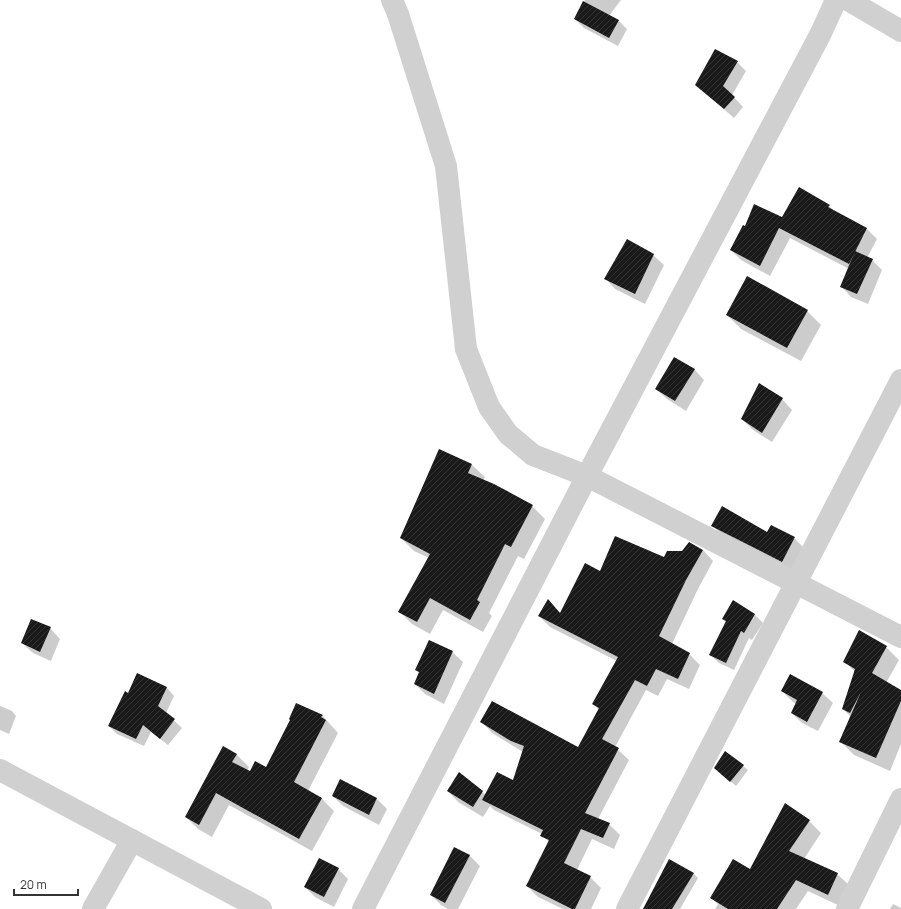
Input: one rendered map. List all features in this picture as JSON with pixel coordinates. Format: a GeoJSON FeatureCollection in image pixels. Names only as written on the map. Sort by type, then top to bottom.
{"type":"FeatureCollection","features":[{"type":"Feature","properties":{"kind":"street"},"geometry":{"type":"LineString","coordinates":[[392,0],[446,166],[466,349],[489,407],[508,434],[533,455],[587,476],[901,637]]}},
{"type":"Feature","properties":{"kind":"street"},"geometry":{"type":"LineString","coordinates":[[363,909],[587,476],[818,40],[836,0]]}},
{"type":"Feature","properties":{"kind":"street"},"geometry":{"type":"LineString","coordinates":[[848,0],[901,31]]}},
{"type":"Feature","properties":{"kind":"street"},"geometry":{"type":"LineString","coordinates":[[628,909],[795,582],[901,380]]}},
{"type":"Feature","properties":{"kind":"street"},"geometry":{"type":"LineString","coordinates":[[0,770],[261,909]]}},
{"type":"Feature","properties":{"kind":"street"},"geometry":{"type":"LineString","coordinates":[[847,909],[901,800]]}},
{"type":"Feature","properties":{"kind":"street"},"geometry":{"type":"LineString","coordinates":[[92,909],[132,840]]}},
{"type":"Feature","properties":{"kind":"building"},"geometry":{"type":"Polygon","coordinates":[[[583,1],[619,20],[609,38],[574,19],[583,1]]]}},
{"type":"Feature","properties":{"kind":"building"},"geometry":{"type":"Polygon","coordinates":[[[715,49],[738,61],[723,86],[735,97],[724,109],[695,85],[715,49]]]}},
{"type":"Feature","properties":{"kind":"building"},"geometry":{"type":"Polygon","coordinates":[[[799,187],[830,205],[828,207],[867,228],[849,264],[779,228],[760,266],[730,250],[743,225],[745,226],[754,204],[782,217],[799,187]]]}},
{"type":"Feature","properties":{"kind":"building"},"geometry":{"type":"Polygon","coordinates":[[[627,239],[654,254],[635,294],[604,279],[627,239]]]}},
{"type":"Feature","properties":{"kind":"building"},"geometry":{"type":"Polygon","coordinates":[[[855,251],[873,259],[857,294],[840,287],[855,251]]]}},
{"type":"Feature","properties":{"kind":"building"},"geometry":{"type":"Polygon","coordinates":[[[747,276],[808,310],[787,348],[726,315],[747,276]]]}},
{"type":"Feature","properties":{"kind":"building"},"geometry":{"type":"Polygon","coordinates":[[[674,357],[695,369],[675,401],[655,389],[674,357]]]}},
{"type":"Feature","properties":{"kind":"building"},"geometry":{"type":"Polygon","coordinates":[[[759,383],[783,398],[762,433],[741,419],[759,383]]]}},
{"type":"Feature","properties":{"kind":"building"},"geometry":{"type":"Polygon","coordinates":[[[439,449],[472,464],[468,473],[494,484],[533,505],[511,547],[505,544],[477,600],[480,602],[470,620],[430,598],[417,622],[398,612],[430,554],[400,538],[439,449]]]}},
{"type":"Feature","properties":{"kind":"building"},"geometry":{"type":"Polygon","coordinates":[[[722,506],[767,532],[771,525],[795,537],[782,562],[711,526],[722,506]]]}},
{"type":"Feature","properties":{"kind":"building"},"geometry":{"type":"Polygon","coordinates":[[[615,536],[664,557],[667,551],[682,551],[689,542],[703,550],[686,580],[659,636],[690,653],[678,679],[656,669],[647,686],[635,680],[602,739],[619,748],[585,813],[610,823],[603,838],[581,829],[564,863],[591,876],[575,909],[572,909],[526,886],[549,840],[540,836],[543,830],[482,800],[497,772],[513,780],[524,746],[511,741],[480,722],[492,701],[578,747],[599,708],[592,704],[618,657],[538,616],[548,599],[560,613],[585,563],[600,571],[615,536]]]}},
{"type":"Feature","properties":{"kind":"building"},"geometry":{"type":"Polygon","coordinates":[[[733,600],[755,614],[744,633],[741,631],[726,663],[709,655],[726,621],[722,619],[733,600]]]}},
{"type":"Feature","properties":{"kind":"building"},"geometry":{"type":"Polygon","coordinates":[[[31,619],[51,627],[40,652],[21,643],[31,619]]]}},
{"type":"Feature","properties":{"kind":"building"},"geometry":{"type":"Polygon","coordinates":[[[859,630],[887,646],[872,673],[901,690],[901,701],[876,758],[839,742],[861,692],[850,713],[842,709],[855,669],[843,662],[859,630]]]}},
{"type":"Feature","properties":{"kind":"building"},"geometry":{"type":"Polygon","coordinates":[[[429,640],[453,651],[434,694],[414,684],[419,672],[415,670],[429,640]]]}},
{"type":"Feature","properties":{"kind":"building"},"geometry":{"type":"Polygon","coordinates":[[[137,673],[167,687],[158,706],[175,719],[160,739],[143,725],[136,739],[108,726],[125,691],[128,693],[137,673]]]}},
{"type":"Feature","properties":{"kind":"building"},"geometry":{"type":"Polygon","coordinates":[[[790,674],[823,692],[807,722],[791,713],[797,700],[781,691],[790,674]]]}},
{"type":"Feature","properties":{"kind":"building"},"geometry":{"type":"Polygon","coordinates":[[[296,703],[323,715],[321,717],[326,720],[294,782],[322,798],[299,839],[216,793],[199,825],[185,817],[223,746],[237,754],[232,762],[250,771],[255,761],[266,767],[290,720],[289,719],[296,703]]]}},
{"type":"Feature","properties":{"kind":"building"},"geometry":{"type":"Polygon","coordinates":[[[725,751],[744,765],[730,782],[714,768],[725,751]]]}},
{"type":"Feature","properties":{"kind":"building"},"geometry":{"type":"Polygon","coordinates":[[[459,772],[483,791],[473,807],[447,791],[459,772]]]}},
{"type":"Feature","properties":{"kind":"building"},"geometry":{"type":"Polygon","coordinates":[[[340,779],[377,798],[369,815],[332,796],[340,779]]]}},
{"type":"Feature","properties":{"kind":"building"},"geometry":{"type":"Polygon","coordinates":[[[785,803],[810,820],[789,851],[838,873],[828,895],[796,880],[777,909],[728,909],[710,898],[733,859],[750,869],[785,803]]]}},
{"type":"Feature","properties":{"kind":"building"},"geometry":{"type":"Polygon","coordinates":[[[454,847],[470,855],[445,903],[430,895],[454,847]]]}},
{"type":"Feature","properties":{"kind":"building"},"geometry":{"type":"Polygon","coordinates":[[[319,858],[339,868],[324,897],[304,887],[319,858]]]}},
{"type":"Feature","properties":{"kind":"building"},"geometry":{"type":"Polygon","coordinates":[[[669,859],[694,873],[672,909],[643,909],[669,859]]]}}]}
